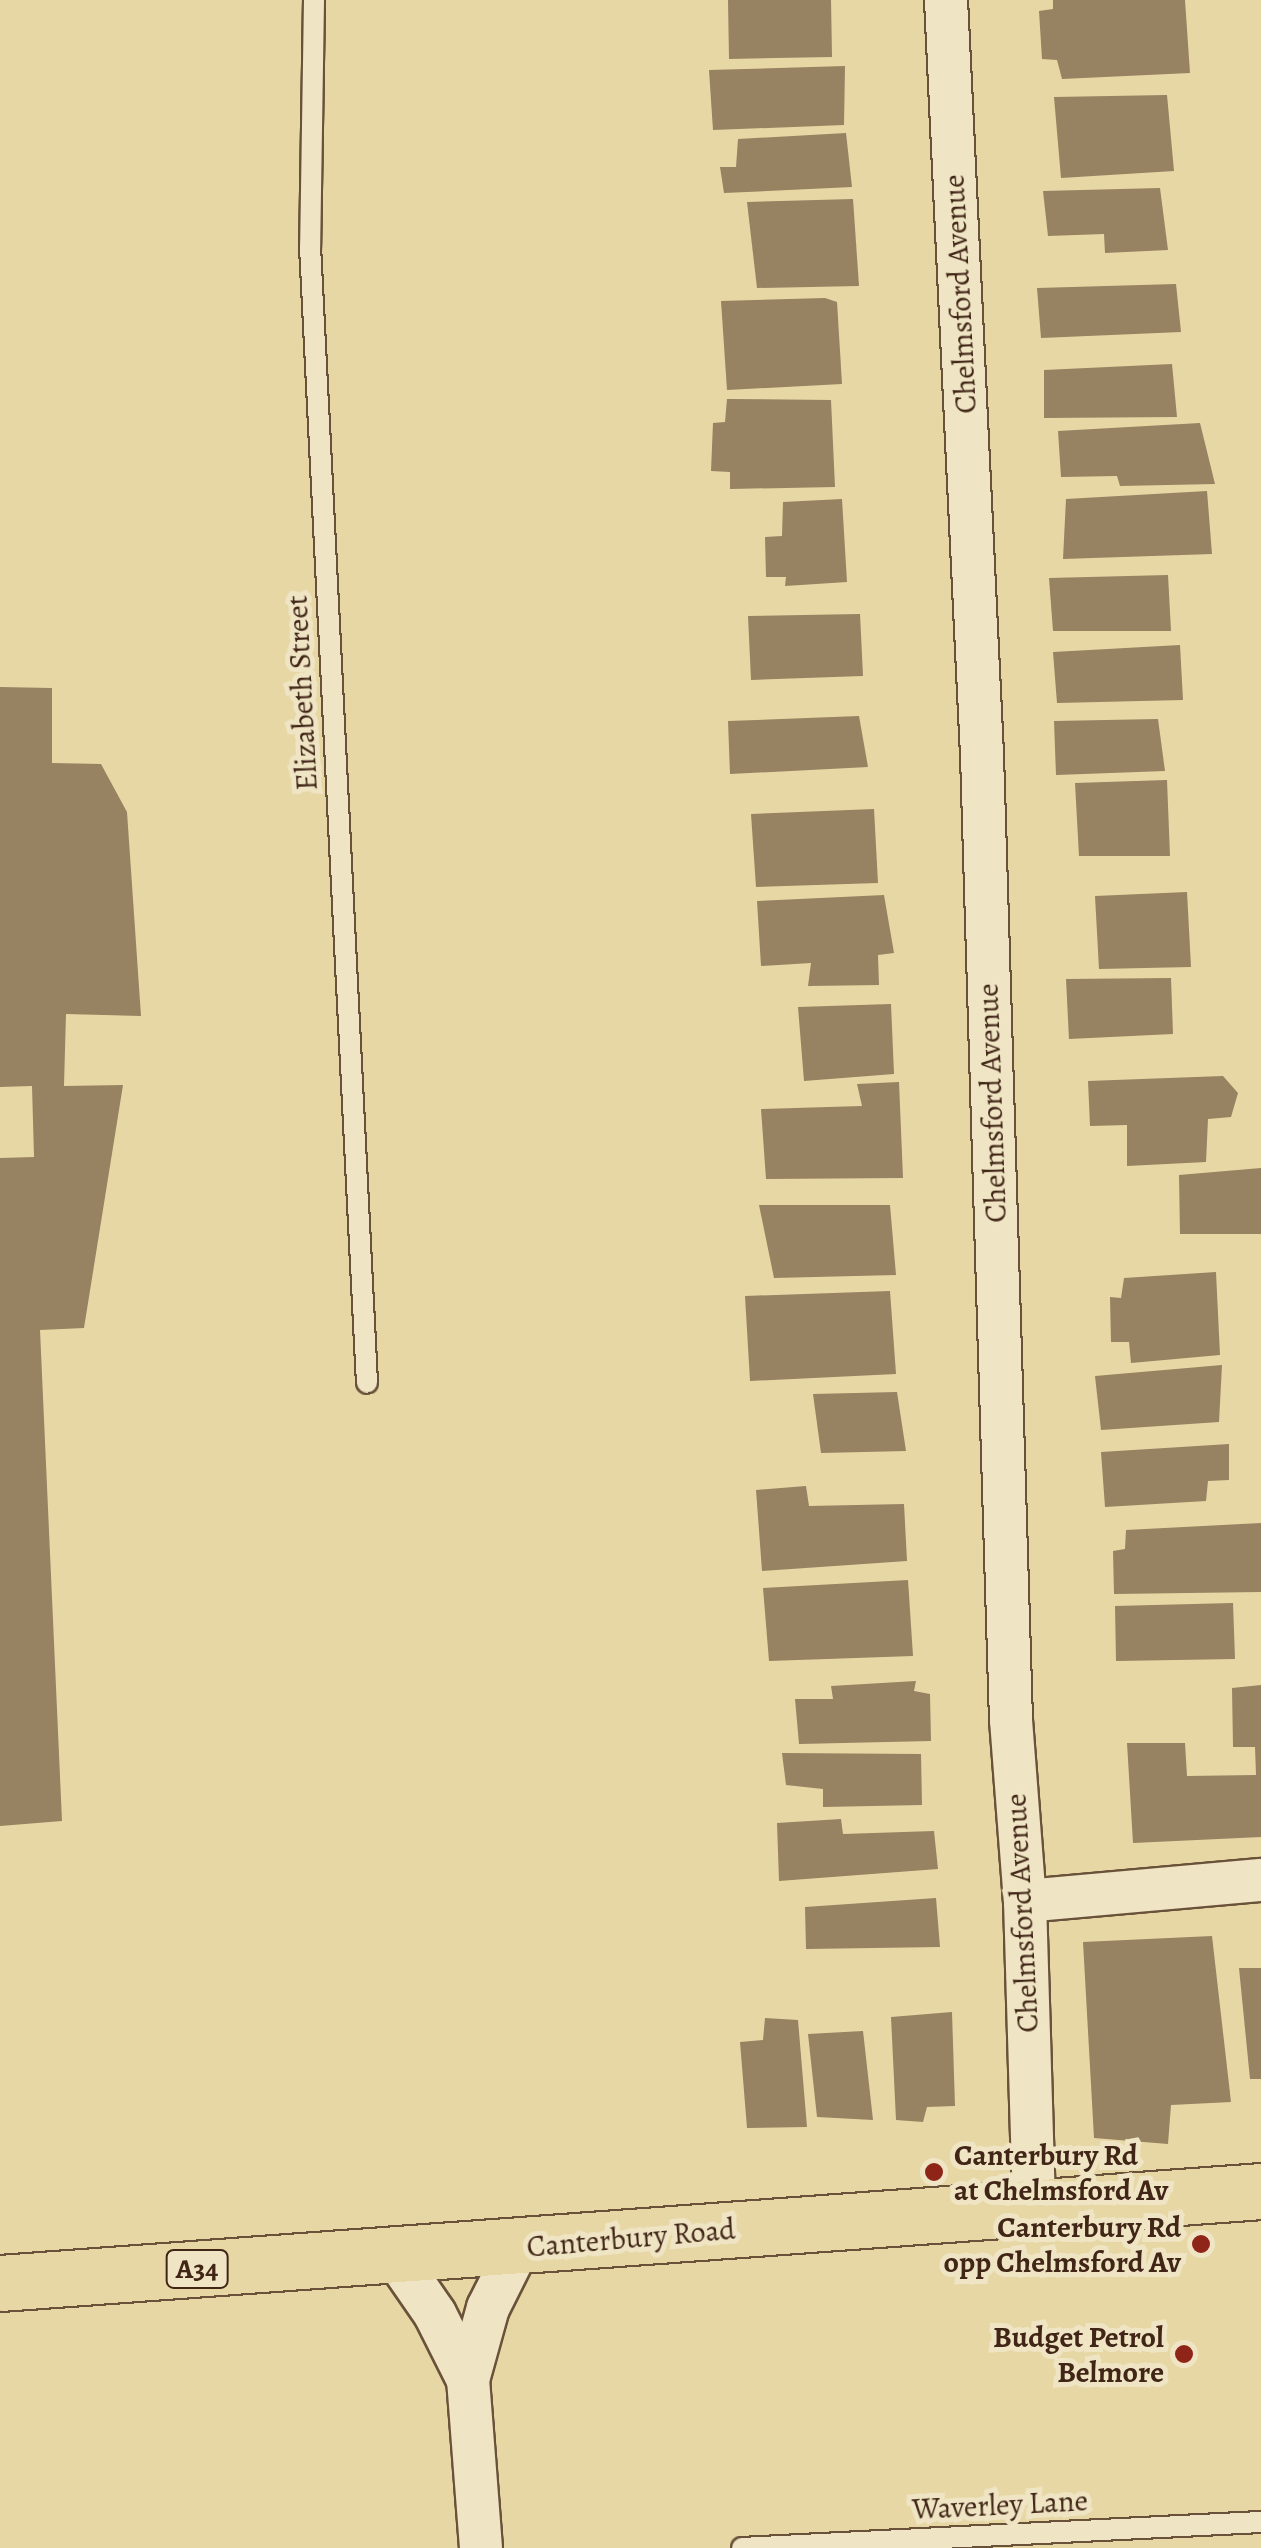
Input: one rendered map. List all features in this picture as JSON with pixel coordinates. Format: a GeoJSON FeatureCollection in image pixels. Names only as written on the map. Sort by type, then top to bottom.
{"type":"FeatureCollection","features":[{"type":"Feature","properties":{"kind":"highway","name":"Canterbury Road"},"geometry":{"type":"LineString","coordinates":[[0,2283],[1261,2191]]}},
{"type":"Feature","properties":{"kind":"street","name":"Chelmsford Avenue"},"geometry":{"type":"LineString","coordinates":[[946,0],[982,775],[1011,1720],[1025,1901],[1034,2207]]}},
{"type":"Feature","properties":{"kind":"street"},"geometry":{"type":"LineString","coordinates":[[1025,1901],[1261,1880]]}},
{"type":"Feature","properties":{"kind":"street"},"geometry":{"type":"LineString","coordinates":[[481,2548],[468,2380],[488,2308],[518,2248]]}},
{"type":"Feature","properties":{"kind":"street"},"geometry":{"type":"LineString","coordinates":[[394,2256],[435,2314],[468,2380]]}},
{"type":"Feature","properties":{"kind":"lane","name":"Elizabeth Street"},"geometry":{"type":"LineString","coordinates":[[314,0],[310,246],[366,1383]]}},
{"type":"Feature","properties":{"kind":"lane","name":"Waverley Lane"},"geometry":{"type":"LineString","coordinates":[[742,2548],[1261,2522]]}},
{"type":"Feature","properties":{"kind":"building"},"geometry":{"type":"Polygon","coordinates":[[[728,0],[831,0],[832,57],[729,59],[728,0]]]}},
{"type":"Feature","properties":{"kind":"building"},"geometry":{"type":"Polygon","coordinates":[[[1053,0],[1185,0],[1190,73],[1062,79],[1057,60],[1042,59],[1039,11],[1053,9],[1053,0]]]}},
{"type":"Feature","properties":{"kind":"building"},"geometry":{"type":"Polygon","coordinates":[[[845,66],[844,125],[713,130],[709,70],[845,66]]]}},
{"type":"Feature","properties":{"kind":"building"},"geometry":{"type":"Polygon","coordinates":[[[1167,95],[1174,171],[1061,178],[1054,97],[1167,95]]]}},
{"type":"Feature","properties":{"kind":"building"},"geometry":{"type":"Polygon","coordinates":[[[846,133],[852,187],[724,193],[720,167],[736,167],[738,139],[846,133]]]}},
{"type":"Feature","properties":{"kind":"building"},"geometry":{"type":"Polygon","coordinates":[[[1160,188],[1168,250],[1105,253],[1104,234],[1048,236],[1043,191],[1160,188]]]}},
{"type":"Feature","properties":{"kind":"building"},"geometry":{"type":"Polygon","coordinates":[[[853,199],[859,286],[757,288],[747,202],[853,199]]]}},
{"type":"Feature","properties":{"kind":"building"},"geometry":{"type":"Polygon","coordinates":[[[1176,284],[1181,332],[1041,338],[1037,288],[1176,284]]]}},
{"type":"Feature","properties":{"kind":"building"},"geometry":{"type":"Polygon","coordinates":[[[825,298],[837,302],[842,384],[727,390],[721,301],[825,298]]]}},
{"type":"Feature","properties":{"kind":"building"},"geometry":{"type":"Polygon","coordinates":[[[1172,364],[1177,417],[1044,418],[1044,370],[1172,364]]]}},
{"type":"Feature","properties":{"kind":"building"},"geometry":{"type":"Polygon","coordinates":[[[727,399],[831,400],[835,487],[730,489],[730,472],[711,471],[713,423],[725,422],[727,399]]]}},
{"type":"Feature","properties":{"kind":"building"},"geometry":{"type":"Polygon","coordinates":[[[1200,423],[1215,484],[1120,486],[1117,476],[1061,477],[1058,431],[1200,423]]]}},
{"type":"Feature","properties":{"kind":"building"},"geometry":{"type":"Polygon","coordinates":[[[1207,491],[1212,554],[1063,559],[1066,499],[1207,491]]]}},
{"type":"Feature","properties":{"kind":"building"},"geometry":{"type":"Polygon","coordinates":[[[842,499],[847,582],[785,586],[786,577],[766,577],[765,537],[782,536],[783,502],[842,499]]]}},
{"type":"Feature","properties":{"kind":"building"},"geometry":{"type":"Polygon","coordinates":[[[1168,575],[1171,631],[1053,631],[1049,578],[1168,575]]]}},
{"type":"Feature","properties":{"kind":"building"},"geometry":{"type":"Polygon","coordinates":[[[860,614],[863,676],[751,680],[748,616],[860,614]]]}},
{"type":"Feature","properties":{"kind":"building"},"geometry":{"type":"Polygon","coordinates":[[[1180,645],[1183,700],[1057,703],[1053,652],[1180,645]]]}},
{"type":"Feature","properties":{"kind":"building"},"geometry":{"type":"Polygon","coordinates":[[[0,687],[52,688],[52,763],[101,764],[127,812],[141,1016],[66,1014],[64,1086],[123,1085],[84,1328],[40,1330],[62,1821],[0,1826],[0,1158],[34,1157],[32,1086],[0,1087],[0,687]]]}},
{"type":"Feature","properties":{"kind":"building"},"geometry":{"type":"Polygon","coordinates":[[[859,716],[868,767],[730,774],[728,721],[859,716]]]}},
{"type":"Feature","properties":{"kind":"building"},"geometry":{"type":"Polygon","coordinates":[[[1158,719],[1165,771],[1056,775],[1054,721],[1158,719]]]}},
{"type":"Feature","properties":{"kind":"building"},"geometry":{"type":"Polygon","coordinates":[[[1167,780],[1170,856],[1079,856],[1075,783],[1167,780]]]}},
{"type":"Feature","properties":{"kind":"building"},"geometry":{"type":"Polygon","coordinates":[[[874,809],[878,883],[756,887],[751,814],[874,809]]]}},
{"type":"Feature","properties":{"kind":"building"},"geometry":{"type":"Polygon","coordinates":[[[1187,892],[1191,967],[1099,969],[1095,896],[1187,892]]]}},
{"type":"Feature","properties":{"kind":"building"},"geometry":{"type":"Polygon","coordinates":[[[884,895],[894,953],[878,955],[879,985],[808,986],[811,963],[761,966],[757,901],[884,895]]]}},
{"type":"Feature","properties":{"kind":"building"},"geometry":{"type":"Polygon","coordinates":[[[1171,978],[1173,1034],[1069,1039],[1066,979],[1171,978]]]}},
{"type":"Feature","properties":{"kind":"building"},"geometry":{"type":"Polygon","coordinates":[[[891,1004],[894,1074],[804,1081],[798,1007],[891,1004]]]}},
{"type":"Feature","properties":{"kind":"building"},"geometry":{"type":"Polygon","coordinates":[[[1223,1076],[1238,1093],[1231,1117],[1208,1119],[1206,1162],[1127,1166],[1127,1125],[1090,1126],[1088,1081],[1223,1076]]]}},
{"type":"Feature","properties":{"kind":"building"},"geometry":{"type":"Polygon","coordinates":[[[899,1082],[903,1178],[766,1179],[761,1109],[862,1106],[857,1084],[899,1082]]]}},
{"type":"Feature","properties":{"kind":"building"},"geometry":{"type":"Polygon","coordinates":[[[1261,1168],[1261,1234],[1180,1234],[1179,1175],[1261,1168]]]}},
{"type":"Feature","properties":{"kind":"building"},"geometry":{"type":"Polygon","coordinates":[[[759,1205],[890,1205],[896,1275],[774,1278],[759,1205]]]}},
{"type":"Feature","properties":{"kind":"building"},"geometry":{"type":"Polygon","coordinates":[[[1216,1272],[1220,1355],[1131,1363],[1129,1342],[1111,1342],[1110,1297],[1121,1298],[1124,1278],[1216,1272]]]}},
{"type":"Feature","properties":{"kind":"building"},"geometry":{"type":"Polygon","coordinates":[[[890,1291],[896,1374],[750,1381],[745,1296],[890,1291]]]}},
{"type":"Feature","properties":{"kind":"building"},"geometry":{"type":"Polygon","coordinates":[[[1222,1365],[1219,1422],[1101,1430],[1095,1376],[1222,1365]]]}},
{"type":"Feature","properties":{"kind":"building"},"geometry":{"type":"Polygon","coordinates":[[[897,1392],[906,1451],[821,1453],[813,1394],[897,1392]]]}},
{"type":"Feature","properties":{"kind":"building"},"geometry":{"type":"Polygon","coordinates":[[[1229,1444],[1229,1480],[1208,1481],[1206,1501],[1105,1507],[1101,1452],[1229,1444]]]}},
{"type":"Feature","properties":{"kind":"building"},"geometry":{"type":"Polygon","coordinates":[[[806,1486],[809,1506],[904,1504],[907,1561],[762,1571],[756,1490],[806,1486]]]}},
{"type":"Feature","properties":{"kind":"building"},"geometry":{"type":"Polygon","coordinates":[[[1261,1523],[1261,1592],[1114,1594],[1113,1551],[1125,1549],[1126,1530],[1261,1523]]]}},
{"type":"Feature","properties":{"kind":"building"},"geometry":{"type":"Polygon","coordinates":[[[908,1580],[913,1656],[769,1661],[763,1588],[908,1580]]]}},
{"type":"Feature","properties":{"kind":"building"},"geometry":{"type":"Polygon","coordinates":[[[1233,1603],[1235,1659],[1116,1661],[1115,1606],[1233,1603]]]}},
{"type":"Feature","properties":{"kind":"building"},"geometry":{"type":"Polygon","coordinates":[[[916,1681],[914,1691],[930,1694],[931,1741],[799,1744],[795,1699],[833,1699],[831,1686],[916,1681]]]}},
{"type":"Feature","properties":{"kind":"building"},"geometry":{"type":"Polygon","coordinates":[[[1261,1685],[1261,1837],[1133,1843],[1127,1743],[1185,1743],[1187,1776],[1256,1775],[1255,1747],[1233,1747],[1232,1688],[1261,1685]]]}},
{"type":"Feature","properties":{"kind":"building"},"geometry":{"type":"Polygon","coordinates":[[[782,1753],[921,1754],[922,1805],[823,1807],[823,1789],[786,1785],[782,1753]]]}},
{"type":"Feature","properties":{"kind":"building"},"geometry":{"type":"Polygon","coordinates":[[[841,1819],[843,1834],[934,1831],[938,1869],[779,1881],[777,1823],[841,1819]]]}},
{"type":"Feature","properties":{"kind":"building"},"geometry":{"type":"Polygon","coordinates":[[[936,1898],[940,1947],[806,1949],[805,1907],[936,1898]]]}},
{"type":"Feature","properties":{"kind":"building"},"geometry":{"type":"Polygon","coordinates":[[[1212,1936],[1231,2102],[1171,2105],[1168,2144],[1094,2138],[1083,1942],[1212,1936]]]}},
{"type":"Feature","properties":{"kind":"building"},"geometry":{"type":"Polygon","coordinates":[[[1239,1968],[1261,1968],[1261,2079],[1250,2079],[1239,1968]]]}},
{"type":"Feature","properties":{"kind":"building"},"geometry":{"type":"Polygon","coordinates":[[[952,2012],[955,2106],[927,2107],[923,2122],[896,2120],[891,2017],[952,2012]]]}},
{"type":"Feature","properties":{"kind":"building"},"geometry":{"type":"Polygon","coordinates":[[[765,2018],[798,2020],[807,2127],[747,2128],[740,2042],[763,2040],[765,2018]]]}},
{"type":"Feature","properties":{"kind":"building"},"geometry":{"type":"Polygon","coordinates":[[[863,2031],[873,2120],[817,2117],[808,2034],[863,2031]]]}},
{"type":"Feature","properties":{"kind":"place","name":"Canterbury Rd at Chelmsford Av"},"geometry":{"type":"Point","coordinates":[934,2172]}},
{"type":"Feature","properties":{"kind":"place","name":"Canterbury Rd opp Chelmsford Av"},"geometry":{"type":"Point","coordinates":[1201,2244]}},
{"type":"Feature","properties":{"kind":"place","name":"Budget Petrol Belmore"},"geometry":{"type":"Point","coordinates":[1184,2354]}}]}
